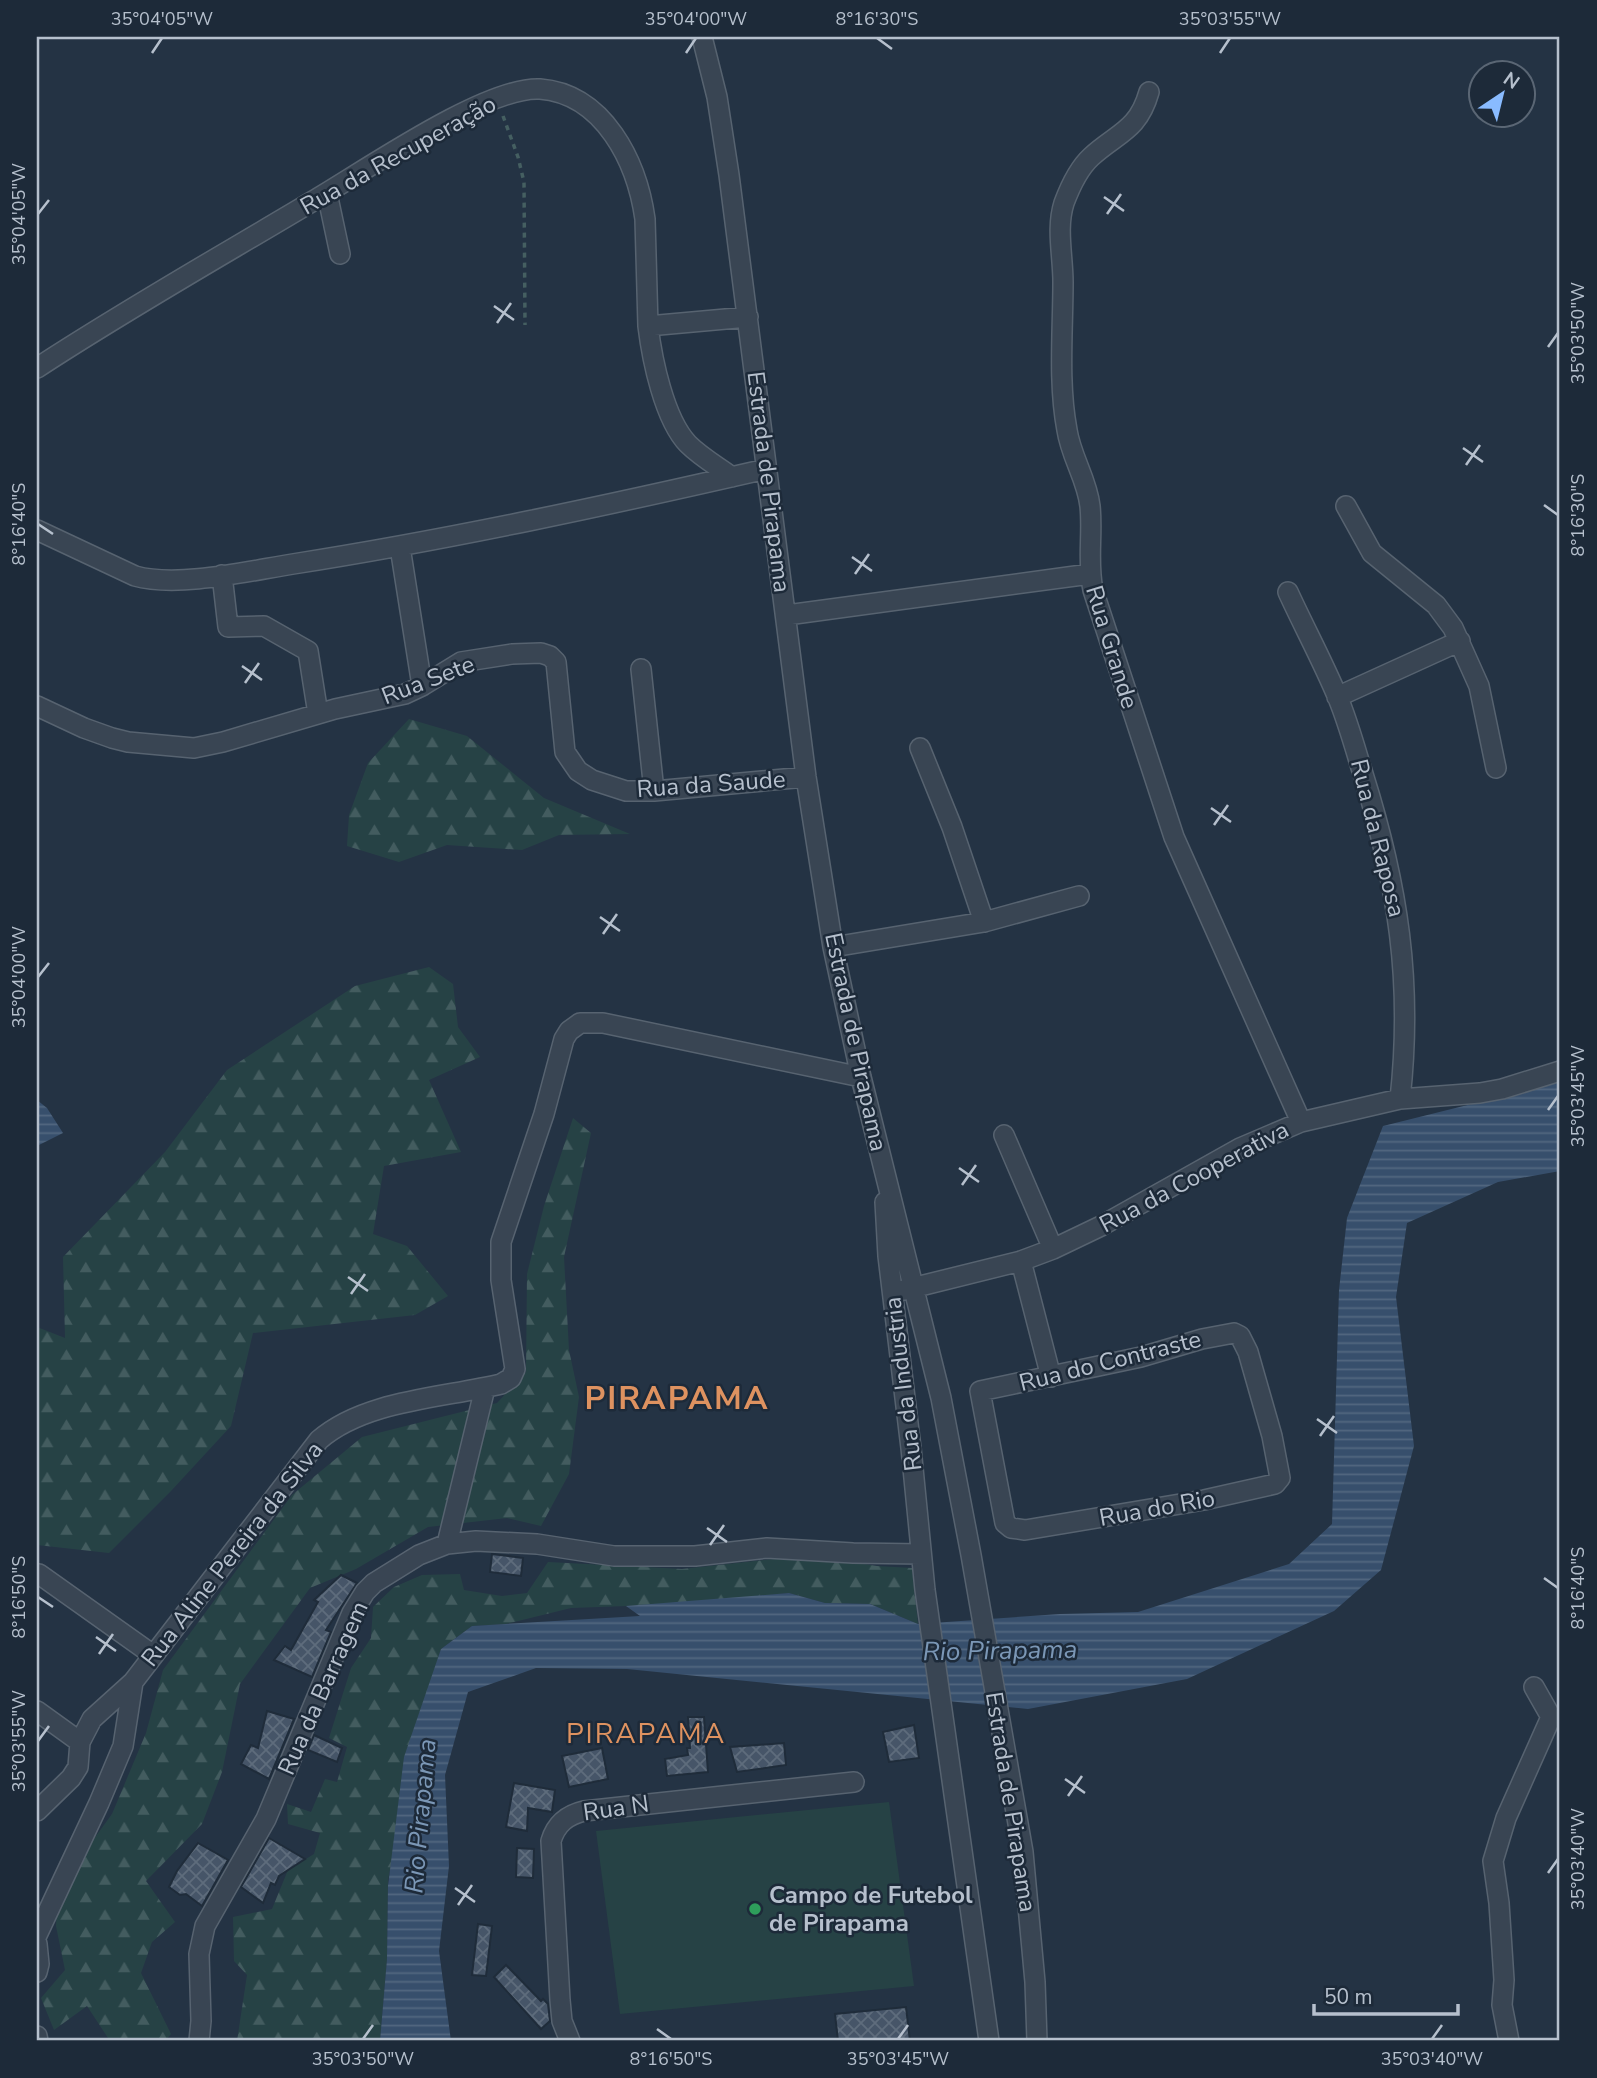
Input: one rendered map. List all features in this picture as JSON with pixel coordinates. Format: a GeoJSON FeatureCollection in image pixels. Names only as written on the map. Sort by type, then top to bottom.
{"type":"FeatureCollection","features":[{"type":"Feature","properties":{"kind":"street","name":"Estrada de Pirapama"},"geometry":{"type":"LineString","coordinates":[[702,37],[717,97],[748,317],[806,777],[833,947],[861,1077],[941,1398],[971,1555],[1023,1852],[1035,1982],[1037,2041]]}},
{"type":"Feature","properties":{"kind":"street","name":"Rua da Recuperação"},"geometry":{"type":"LineString","coordinates":[[37,368],[84,337],[421,137],[496,98],[537,89],[556,92],[587,108],[612,131],[629,164],[643,204],[648,326],[655,363],[678,430],[697,452],[732,477]]}},
{"type":"Feature","properties":{"kind":"street","name":"Rua Grande"},"geometry":{"type":"LineString","coordinates":[[1149,92],[1145,107],[1136,122],[1095,153],[1083,167],[1069,191],[1061,218],[1065,416],[1072,452],[1086,485],[1090,505],[1090,573],[1170,829],[1301,1122]]}},
{"type":"Feature","properties":{"kind":"street"},"geometry":{"type":"LineString","coordinates":[[327,193],[340,254]]}},
{"type":"Feature","properties":{"kind":"street"},"geometry":{"type":"LineString","coordinates":[[648,326],[748,317]]}},
{"type":"Feature","properties":{"kind":"street"},"geometry":{"type":"LineString","coordinates":[[37,530],[147,579],[183,579],[400,547],[766,469]]}},
{"type":"Feature","properties":{"kind":"street"},"geometry":{"type":"LineString","coordinates":[[1346,506],[1372,553],[1441,610],[1460,641],[1479,686],[1496,768]]}},
{"type":"Feature","properties":{"kind":"street"},"geometry":{"type":"LineString","coordinates":[[400,547],[422,686]]}},
{"type":"Feature","properties":{"kind":"street"},"geometry":{"type":"LineString","coordinates":[[787,615],[1090,573]]}},
{"type":"Feature","properties":{"kind":"street"},"geometry":{"type":"LineString","coordinates":[[222,575],[228,627],[264,626],[308,652],[318,714]]}},
{"type":"Feature","properties":{"kind":"street","name":"Rua da Raposa"},"geometry":{"type":"LineString","coordinates":[[1288,592],[1337,696],[1373,806],[1399,915],[1406,999],[1400,1099]]}},
{"type":"Feature","properties":{"kind":"street"},"geometry":{"type":"LineString","coordinates":[[1337,696],[1460,641]]}},
{"type":"Feature","properties":{"kind":"street","name":"Rua Sete"},"geometry":{"type":"LineString","coordinates":[[37,706],[112,738],[194,748],[350,705],[390,698],[422,686],[461,662],[527,653],[550,656],[556,662],[565,751],[578,771]]}},
{"type":"Feature","properties":{"kind":"street"},"geometry":{"type":"LineString","coordinates":[[641,669],[654,791]]}},
{"type":"Feature","properties":{"kind":"street"},"geometry":{"type":"LineString","coordinates":[[920,748],[952,827],[984,922]]}},
{"type":"Feature","properties":{"kind":"street","name":"Rua da Saude"},"geometry":{"type":"LineString","coordinates":[[578,771],[607,786],[626,791],[654,791],[806,777]]}},
{"type":"Feature","properties":{"kind":"street"},"geometry":{"type":"LineString","coordinates":[[833,947],[984,922],[1079,896]]}},
{"type":"Feature","properties":{"kind":"street","name":"Rua Aline Pereira da Silva"},"geometry":{"type":"LineString","coordinates":[[133,1682],[285,1482],[329,1430],[355,1417],[386,1408],[506,1382],[515,1368],[501,1280],[501,1242],[569,1031],[580,1023],[603,1023],[861,1077]]}},
{"type":"Feature","properties":{"kind":"street","name":"Rua da Cooperativa"},"geometry":{"type":"LineString","coordinates":[[893,1293],[1021,1261],[1053,1250],[1240,1148],[1301,1122],[1400,1099],[1502,1089],[1560,1071]]}},
{"type":"Feature","properties":{"kind":"street"},"geometry":{"type":"LineString","coordinates":[[1004,1135],[1053,1250]]}},
{"type":"Feature","properties":{"kind":"street","name":"Rua da Industria"},"geometry":{"type":"LineString","coordinates":[[886,1178],[886,1238],[925,1590],[989,2041]]}},
{"type":"Feature","properties":{"kind":"street"},"geometry":{"type":"LineString","coordinates":[[1021,1261],[1051,1377]]}},
{"type":"Feature","properties":{"kind":"street","name":"Rua do Contraste"},"geometry":{"type":"LineString","coordinates":[[980,1391],[1141,1357],[1234,1333],[1240,1336],[1248,1352],[1272,1436],[1280,1478],[1275,1484]]}},
{"type":"Feature","properties":{"kind":"street"},"geometry":{"type":"LineString","coordinates":[[447,1544],[485,1388]]}},
{"type":"Feature","properties":{"kind":"street","name":"Rua do Rio"},"geometry":{"type":"LineString","coordinates":[[980,1391],[1000,1507],[1005,1523],[1018,1531],[1205,1500],[1275,1484]]}},
{"type":"Feature","properties":{"kind":"street","name":"Rua da Barragem"},"geometry":{"type":"LineString","coordinates":[[199,2041],[200,1954],[205,1926],[266,1819],[352,1613],[374,1583],[419,1555],[447,1544],[476,1541],[507,1541],[588,1553],[636,1556],[695,1556],[767,1548],[922,1554]]}},
{"type":"Feature","properties":{"kind":"street"},"geometry":{"type":"LineString","coordinates":[[39,1574],[153,1655]]}},
{"type":"Feature","properties":{"kind":"street"},"geometry":{"type":"LineString","coordinates":[[37,1811],[71,1778],[78,1767],[80,1742],[88,1724],[97,1712],[133,1682]]}},
{"type":"Feature","properties":{"kind":"street"},"geometry":{"type":"LineString","coordinates":[[37,1935],[123,1746],[133,1682]]}},
{"type":"Feature","properties":{"kind":"street"},"geometry":{"type":"LineString","coordinates":[[1509,2041],[1502,2005],[1502,1942],[1493,1861],[1506,1818],[1551,1717],[1534,1687]]}},
{"type":"Feature","properties":{"kind":"street"},"geometry":{"type":"LineString","coordinates":[[37,1711],[80,1742]]}},
{"type":"Feature","properties":{"kind":"street","name":"Rua N"},"geometry":{"type":"LineString","coordinates":[[570,2041],[562,2021],[560,2000],[551,1841],[561,1822],[584,1811],[854,1782]]}},
{"type":"Feature","properties":{"kind":"street"},"geometry":{"type":"LineString","coordinates":[[37,1944],[37,1972]]}},
{"type":"Feature","properties":{"kind":"street"},"geometry":{"type":"LineString","coordinates":[[37,2036],[38,2041]]}},
{"type":"Feature","properties":{"kind":"path"},"geometry":{"type":"LineString","coordinates":[[496,98],[518,157],[524,182],[525,325]]}},
{"type":"Feature","properties":{"kind":"green space"},"geometry":{"type":"Polygon","coordinates":[[[409,719],[467,736],[544,798],[630,834],[559,835],[522,850],[447,845],[399,862],[347,846],[349,815],[368,763],[409,719]]]}},
{"type":"Feature","properties":{"kind":"green space"},"geometry":{"type":"Polygon","coordinates":[[[429,967],[453,984],[458,1027],[480,1057],[429,1080],[461,1152],[384,1166],[373,1234],[407,1246],[448,1296],[415,1315],[253,1333],[231,1426],[109,1553],[37,1545],[37,1327],[65,1338],[63,1257],[165,1152],[227,1070],[355,986],[429,967]]]}},
{"type":"Feature","properties":{"kind":"green space"},"geometry":{"type":"Polygon","coordinates":[[[573,1118],[591,1133],[564,1257],[569,1350],[579,1397],[569,1474],[541,1526],[507,1518],[428,1527],[356,1569],[310,1588],[240,1684],[222,1772],[202,1824],[146,1881],[175,1922],[152,1942],[141,1973],[171,2034],[165,2041],[110,2041],[87,2006],[54,2030],[41,1998],[65,1970],[56,1926],[58,1888],[112,1814],[146,1733],[163,1670],[292,1495],[362,1437],[497,1403],[526,1372],[527,1274],[544,1206],[573,1118]]]}},
{"type":"Feature","properties":{"kind":"green space"},"geometry":{"type":"Polygon","coordinates":[[[774,1559],[832,1559],[912,1568],[918,1624],[870,1604],[825,1603],[789,1593],[682,1604],[571,1608],[506,1624],[472,1626],[441,1649],[426,1697],[388,1880],[387,1959],[380,2041],[237,2041],[247,1975],[234,1961],[233,1917],[272,1909],[288,1870],[314,1854],[320,1833],[288,1824],[287,1804],[311,1812],[325,1779],[337,1782],[347,1747],[329,1738],[351,1668],[371,1638],[373,1607],[394,1587],[422,1575],[460,1574],[464,1590],[502,1596],[527,1593],[548,1562],[682,1569],[774,1559]]]}},
{"type":"Feature","properties":{"kind":"green space","name":"Campo de Futebol de Pirapama"},"geometry":{"type":"Polygon","coordinates":[[[889,1802],[914,1986],[620,2014],[596,1831],[889,1802]]]}},
{"type":"Feature","properties":{"kind":"water","name":"Rio Pirapama"},"geometry":{"type":"Polygon","coordinates":[[[1560,1082],[1560,1171],[1498,1182],[1407,1223],[1396,1297],[1414,1446],[1381,1570],[1334,1611],[1187,1679],[1028,1709],[627,1669],[536,1668],[468,1692],[445,1775],[449,1866],[439,1951],[451,2041],[380,2041],[387,1959],[388,1886],[404,1757],[441,1649],[472,1626],[640,1616],[626,1606],[789,1593],[825,1603],[870,1604],[918,1624],[1060,1614],[1138,1612],[1289,1564],[1332,1524],[1339,1290],[1347,1218],[1383,1126],[1560,1082]]]}},
{"type":"Feature","properties":{"kind":"water"},"geometry":{"type":"Polygon","coordinates":[[[37,1100],[47,1108],[63,1133],[37,1146],[37,1100]]]}},
{"type":"Feature","properties":{"kind":"building"},"geometry":{"type":"Polygon","coordinates":[[[492,1554],[523,1558],[521,1576],[490,1572],[492,1554]]]}},
{"type":"Feature","properties":{"kind":"building"},"geometry":{"type":"Polygon","coordinates":[[[341,1575],[357,1583],[326,1630],[331,1632],[312,1677],[274,1660],[285,1646],[291,1650],[318,1602],[314,1600],[341,1575]]]}},
{"type":"Feature","properties":{"kind":"building"},"geometry":{"type":"Polygon","coordinates":[[[267,1711],[294,1719],[269,1779],[241,1764],[251,1745],[258,1748],[267,1711]]]}},
{"type":"Feature","properties":{"kind":"building"},"geometry":{"type":"Polygon","coordinates":[[[688,1717],[704,1717],[708,1772],[667,1776],[665,1759],[688,1755],[688,1717]]]}},
{"type":"Feature","properties":{"kind":"building"},"geometry":{"type":"Polygon","coordinates":[[[914,1725],[919,1758],[889,1762],[883,1732],[914,1725]]]}},
{"type":"Feature","properties":{"kind":"building"},"geometry":{"type":"Polygon","coordinates":[[[314,1735],[342,1748],[337,1762],[308,1750],[314,1735]]]}},
{"type":"Feature","properties":{"kind":"building"},"geometry":{"type":"Polygon","coordinates":[[[784,1743],[786,1765],[737,1772],[730,1747],[784,1743]]]}},
{"type":"Feature","properties":{"kind":"building"},"geometry":{"type":"Polygon","coordinates":[[[602,1748],[608,1779],[569,1787],[562,1756],[602,1748]]]}},
{"type":"Feature","properties":{"kind":"building"},"geometry":{"type":"Polygon","coordinates":[[[514,1783],[555,1790],[552,1812],[528,1808],[527,1831],[506,1827],[514,1783]]]}},
{"type":"Feature","properties":{"kind":"building"},"geometry":{"type":"Polygon","coordinates":[[[269,1838],[305,1859],[279,1876],[275,1885],[271,1883],[263,1903],[241,1887],[269,1838]]]}},
{"type":"Feature","properties":{"kind":"building"},"geometry":{"type":"Polygon","coordinates":[[[198,1843],[228,1860],[202,1906],[186,1894],[180,1895],[169,1887],[177,1871],[198,1843]]]}},
{"type":"Feature","properties":{"kind":"building"},"geometry":{"type":"Polygon","coordinates":[[[517,1848],[534,1849],[533,1878],[516,1877],[517,1848]]]}},
{"type":"Feature","properties":{"kind":"building"},"geometry":{"type":"Polygon","coordinates":[[[478,1924],[492,1926],[486,1976],[472,1975],[478,1924]]]}},
{"type":"Feature","properties":{"kind":"building"},"geometry":{"type":"Polygon","coordinates":[[[506,1965],[541,2001],[543,1999],[548,2004],[550,2021],[541,2029],[494,1977],[506,1965]]]}},
{"type":"Feature","properties":{"kind":"building"},"geometry":{"type":"Polygon","coordinates":[[[906,2007],[910,2041],[838,2041],[835,2014],[906,2007]]]}},
{"type":"Feature","properties":{"kind":"place","name":"Campo de Futebol de Pirapama"},"geometry":{"type":"Point","coordinates":[755,1909]}},
{"type":"Feature","properties":{"kind":"district","name":"PIRAPAMA"},"geometry":{"type":"Point","coordinates":[677,1398]}},
{"type":"Feature","properties":{"kind":"district","name":"PIRAPAMA"},"geometry":{"type":"Point","coordinates":[646,1733]}}]}
